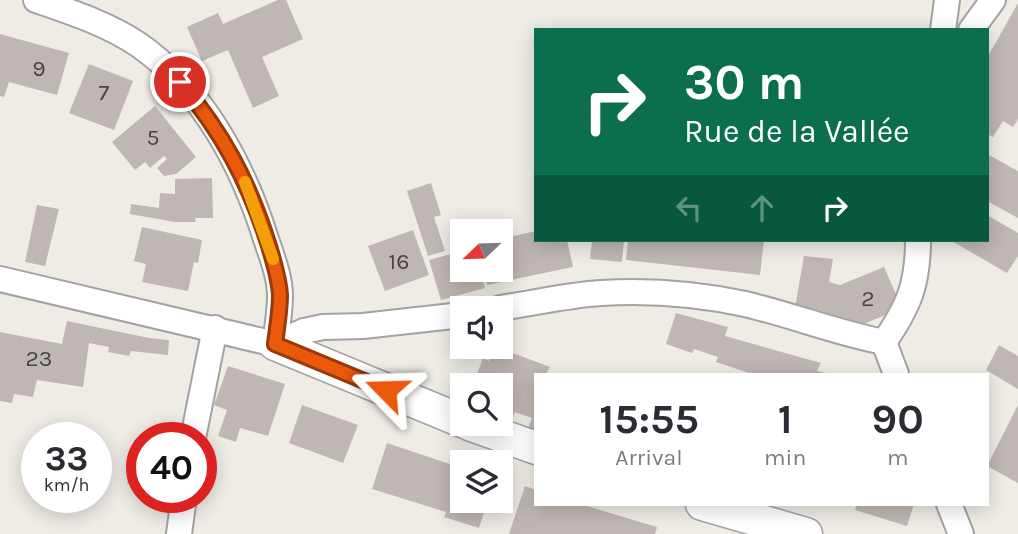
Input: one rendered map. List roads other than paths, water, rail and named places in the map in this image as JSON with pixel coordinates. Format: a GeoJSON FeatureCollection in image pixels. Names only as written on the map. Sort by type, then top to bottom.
{"type":"FeatureCollection","features":[{"type":"Feature","properties":{"kind":"street"},"geometry":{"type":"LineString","coordinates":[[36,0],[99,24],[138,45],[180,82],[219,133],[242,174],[275,265],[280,295],[275,344]]}},
{"type":"Feature","properties":{"kind":"street"},"geometry":{"type":"LineString","coordinates":[[943,28],[947,0]]}},
{"type":"Feature","properties":{"kind":"street"},"geometry":{"type":"LineString","coordinates":[[972,28],[993,0]]}},
{"type":"Feature","properties":{"kind":"street"},"geometry":{"type":"LineString","coordinates":[[884,342],[908,305],[914,287],[918,242]]}},
{"type":"Feature","properties":{"kind":"street"},"geometry":{"type":"LineString","coordinates":[[0,279],[275,344],[450,416]]}},
{"type":"Feature","properties":{"kind":"street"},"geometry":{"type":"LineString","coordinates":[[513,306],[599,293],[670,293],[757,307],[884,342]]}},
{"type":"Feature","properties":{"kind":"street"},"geometry":{"type":"LineString","coordinates":[[275,344],[304,331],[323,327],[363,326],[450,316]]}},
{"type":"Feature","properties":{"kind":"street"},"geometry":{"type":"LineString","coordinates":[[196,422],[215,328]]}},
{"type":"Feature","properties":{"kind":"street"},"geometry":{"type":"LineString","coordinates":[[884,342],[896,373]]}},
{"type":"Feature","properties":{"kind":"street"},"geometry":{"type":"LineString","coordinates":[[502,436],[534,447]]}},
{"type":"Feature","properties":{"kind":"street"},"geometry":{"type":"LineString","coordinates":[[709,506],[806,534]]}},
{"type":"Feature","properties":{"kind":"street"},"geometry":{"type":"LineString","coordinates":[[950,506],[961,534]]}},
{"type":"Feature","properties":{"kind":"street"},"geometry":{"type":"LineString","coordinates":[[179,534],[182,513]]}}]}
